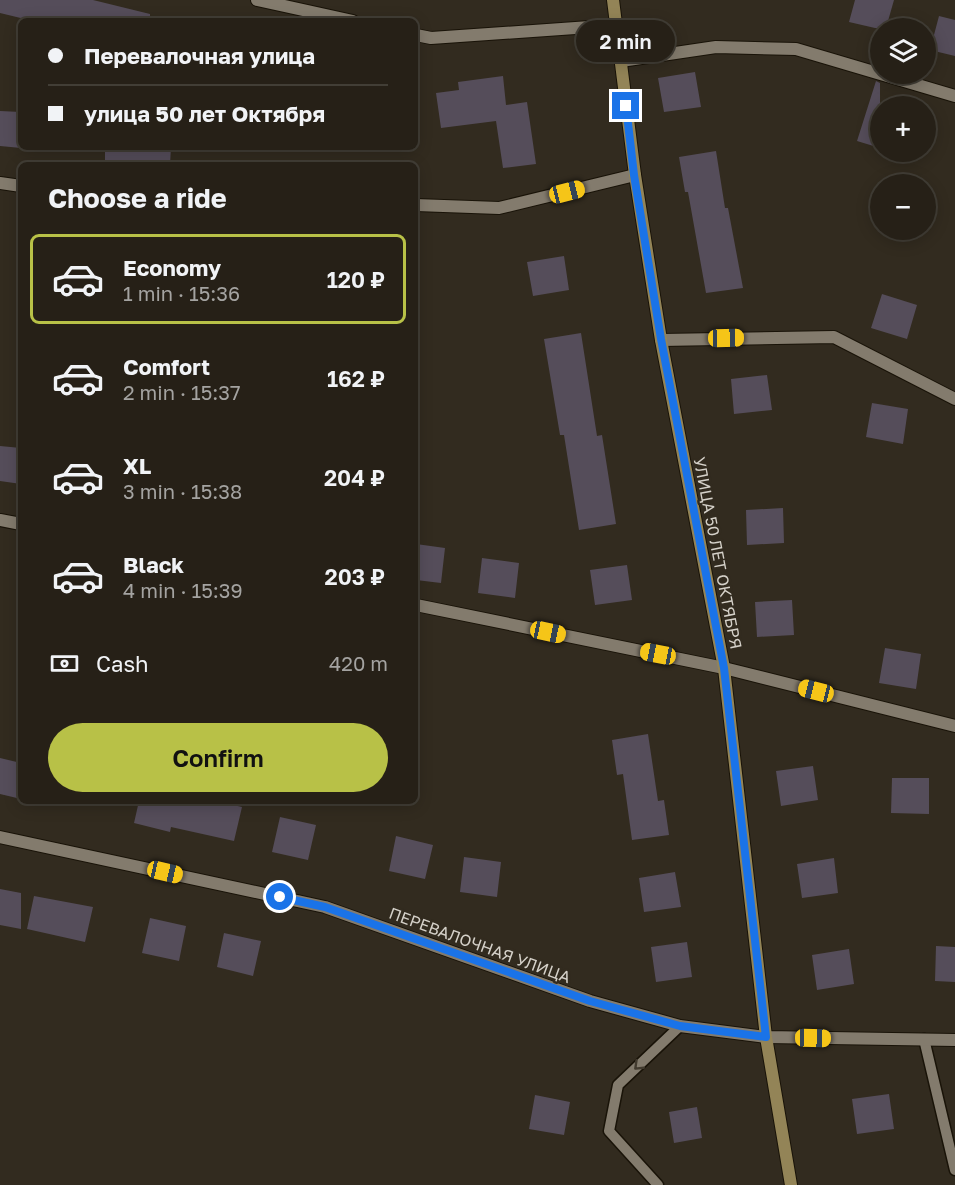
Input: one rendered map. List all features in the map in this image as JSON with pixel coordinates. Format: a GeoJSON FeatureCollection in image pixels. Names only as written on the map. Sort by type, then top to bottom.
{"type":"FeatureCollection","features":[{"type":"Feature","properties":{"kind":"main road","name":"УЛИЦА 50 ЛЕТ ОКТЯБРЯ"},"geometry":{"type":"LineString","coordinates":[[614,0],[634,175],[661,339],[724,668],[766,1037],[791,1185]]}},
{"type":"Feature","properties":{"kind":"street"},"geometry":{"type":"LineString","coordinates":[[257,0],[339,18]]}},
{"type":"Feature","properties":{"kind":"street"},"geometry":{"type":"LineString","coordinates":[[418,35],[431,38],[618,25]]}},
{"type":"Feature","properties":{"kind":"street"},"geometry":{"type":"LineString","coordinates":[[621,61],[716,47],[796,49],[955,96]]}},
{"type":"Feature","properties":{"kind":"street"},"geometry":{"type":"LineString","coordinates":[[418,205],[499,208],[634,175]]}},
{"type":"Feature","properties":{"kind":"street"},"geometry":{"type":"LineString","coordinates":[[0,183],[18,186]]}},
{"type":"Feature","properties":{"kind":"street"},"geometry":{"type":"LineString","coordinates":[[661,339],[834,337],[955,399]]}},
{"type":"Feature","properties":{"kind":"street"},"geometry":{"type":"LineString","coordinates":[[0,520],[18,523]]}},
{"type":"Feature","properties":{"kind":"street"},"geometry":{"type":"LineString","coordinates":[[418,605],[724,668],[955,726]]}},
{"type":"Feature","properties":{"kind":"street","name":"ПЕРЕВАЛОЧНАЯ УЛИЦА"},"geometry":{"type":"LineString","coordinates":[[0,837],[325,907],[590,1001],[680,1026],[766,1037],[955,1040]]}},
{"type":"Feature","properties":{"kind":"lane"},"geometry":{"type":"LineString","coordinates":[[658,1185],[609,1131],[618,1085],[680,1026]]}},
{"type":"Feature","properties":{"kind":"lane"},"geometry":{"type":"LineString","coordinates":[[924,1040],[955,1170]]}},
{"type":"Feature","properties":{"kind":"building"},"geometry":{"type":"Polygon","coordinates":[[[0,0],[93,0],[150,14],[150,18],[21,18],[0,13],[0,0]]]}},
{"type":"Feature","properties":{"kind":"building"},"geometry":{"type":"Polygon","coordinates":[[[855,0],[894,0],[889,18],[870,18],[870,27],[849,22],[855,0]]]}},
{"type":"Feature","properties":{"kind":"building"},"geometry":{"type":"Polygon","coordinates":[[[939,16],[955,20],[955,56],[936,51],[936,27],[939,16]]]}},
{"type":"Feature","properties":{"kind":"building"},"geometry":{"type":"Polygon","coordinates":[[[695,72],[701,107],[664,112],[658,78],[695,72]]]}},
{"type":"Feature","properties":{"kind":"building"},"geometry":{"type":"Polygon","coordinates":[[[503,76],[506,105],[527,102],[536,164],[503,168],[496,121],[441,128],[436,93],[459,90],[458,82],[503,76]]]}},
{"type":"Feature","properties":{"kind":"building"},"geometry":{"type":"Polygon","coordinates":[[[875,84],[880,84],[880,96],[871,96],[875,84]]]}},
{"type":"Feature","properties":{"kind":"building"},"geometry":{"type":"Polygon","coordinates":[[[870,100],[870,145],[857,141],[870,100]]]}},
{"type":"Feature","properties":{"kind":"building"},"geometry":{"type":"Polygon","coordinates":[[[0,111],[18,112],[18,148],[0,146],[0,111]]]}},
{"type":"Feature","properties":{"kind":"building"},"geometry":{"type":"Polygon","coordinates":[[[105,150],[171,150],[170,162],[105,160],[105,150]]]}},
{"type":"Feature","properties":{"kind":"building"},"geometry":{"type":"Polygon","coordinates":[[[716,151],[725,208],[728,208],[743,288],[706,293],[688,192],[685,192],[679,157],[716,151]]]}},
{"type":"Feature","properties":{"kind":"building"},"geometry":{"type":"Polygon","coordinates":[[[564,256],[569,290],[533,296],[527,262],[564,256]]]}},
{"type":"Feature","properties":{"kind":"building"},"geometry":{"type":"Polygon","coordinates":[[[882,294],[917,305],[907,339],[871,328],[882,294]]]}},
{"type":"Feature","properties":{"kind":"building"},"geometry":{"type":"Polygon","coordinates":[[[581,333],[597,436],[602,435],[616,524],[579,530],[564,435],[560,435],[544,339],[581,333]]]}},
{"type":"Feature","properties":{"kind":"building"},"geometry":{"type":"Polygon","coordinates":[[[767,375],[772,410],[734,414],[731,379],[767,375]]]}},
{"type":"Feature","properties":{"kind":"building"},"geometry":{"type":"Polygon","coordinates":[[[872,403],[908,409],[903,444],[866,437],[872,403]]]}},
{"type":"Feature","properties":{"kind":"building"},"geometry":{"type":"Polygon","coordinates":[[[0,446],[18,448],[18,484],[0,481],[0,446]]]}},
{"type":"Feature","properties":{"kind":"building"},"geometry":{"type":"Polygon","coordinates":[[[783,508],[784,543],[747,545],[746,510],[783,508]]]}},
{"type":"Feature","properties":{"kind":"building"},"geometry":{"type":"Polygon","coordinates":[[[418,544],[445,548],[441,583],[418,580],[418,544]]]}},
{"type":"Feature","properties":{"kind":"building"},"geometry":{"type":"Polygon","coordinates":[[[482,558],[519,563],[515,598],[478,593],[482,558]]]}},
{"type":"Feature","properties":{"kind":"building"},"geometry":{"type":"Polygon","coordinates":[[[627,565],[632,600],[595,605],[590,570],[627,565]]]}},
{"type":"Feature","properties":{"kind":"building"},"geometry":{"type":"Polygon","coordinates":[[[792,600],[794,635],[757,637],[755,602],[792,600]]]}},
{"type":"Feature","properties":{"kind":"building"},"geometry":{"type":"Polygon","coordinates":[[[885,648],[921,654],[916,689],[879,683],[885,648]]]}},
{"type":"Feature","properties":{"kind":"building"},"geometry":{"type":"Polygon","coordinates":[[[648,734],[658,801],[664,800],[669,835],[632,840],[623,774],[617,775],[612,740],[648,734]]]}},
{"type":"Feature","properties":{"kind":"building"},"geometry":{"type":"Polygon","coordinates":[[[0,758],[18,762],[18,798],[0,794],[0,758]]]}},
{"type":"Feature","properties":{"kind":"building"},"geometry":{"type":"Polygon","coordinates":[[[813,766],[818,800],[781,806],[776,771],[813,766]]]}},
{"type":"Feature","properties":{"kind":"building"},"geometry":{"type":"Polygon","coordinates":[[[892,778],[929,778],[929,814],[891,813],[892,778]]]}},
{"type":"Feature","properties":{"kind":"building"},"geometry":{"type":"Polygon","coordinates":[[[138,804],[229,804],[242,807],[234,841],[171,827],[170,832],[134,823],[138,804]]]}},
{"type":"Feature","properties":{"kind":"building"},"geometry":{"type":"Polygon","coordinates":[[[280,817],[316,825],[308,860],[272,852],[280,817]]]}},
{"type":"Feature","properties":{"kind":"building"},"geometry":{"type":"Polygon","coordinates":[[[396,836],[433,845],[425,879],[389,871],[396,836]]]}},
{"type":"Feature","properties":{"kind":"building"},"geometry":{"type":"Polygon","coordinates":[[[464,857],[501,862],[497,897],[460,892],[464,857]]]}},
{"type":"Feature","properties":{"kind":"building"},"geometry":{"type":"Polygon","coordinates":[[[834,858],[838,893],[802,898],[797,864],[834,858]]]}},
{"type":"Feature","properties":{"kind":"building"},"geometry":{"type":"Polygon","coordinates":[[[675,872],[681,907],[644,912],[639,878],[675,872]]]}},
{"type":"Feature","properties":{"kind":"building"},"geometry":{"type":"Polygon","coordinates":[[[0,889],[21,893],[21,929],[0,925],[0,889]]]}},
{"type":"Feature","properties":{"kind":"building"},"geometry":{"type":"Polygon","coordinates":[[[34,896],[93,907],[85,942],[27,929],[34,896]]]}},
{"type":"Feature","properties":{"kind":"building"},"geometry":{"type":"Polygon","coordinates":[[[150,918],[186,926],[179,961],[142,953],[150,918]]]}},
{"type":"Feature","properties":{"kind":"building"},"geometry":{"type":"Polygon","coordinates":[[[224,933],[261,941],[253,976],[217,967],[224,933]]]}},
{"type":"Feature","properties":{"kind":"building"},"geometry":{"type":"Polygon","coordinates":[[[687,942],[692,977],[656,982],[651,947],[687,942]]]}},
{"type":"Feature","properties":{"kind":"building"},"geometry":{"type":"Polygon","coordinates":[[[936,946],[955,947],[955,982],[935,981],[936,946]]]}},
{"type":"Feature","properties":{"kind":"building"},"geometry":{"type":"Polygon","coordinates":[[[849,949],[854,984],[817,990],[812,955],[849,949]]]}},
{"type":"Feature","properties":{"kind":"building"},"geometry":{"type":"Polygon","coordinates":[[[889,1094],[894,1129],[857,1134],[852,1099],[889,1094]]]}},
{"type":"Feature","properties":{"kind":"building"},"geometry":{"type":"Polygon","coordinates":[[[535,1095],[570,1102],[564,1135],[529,1129],[535,1095]]]}},
{"type":"Feature","properties":{"kind":"building"},"geometry":{"type":"Polygon","coordinates":[[[697,1107],[702,1138],[674,1143],[669,1112],[697,1107]]]}},
{"type":"Feature","properties":{"kind":"route"},"geometry":{"type":"LineString","coordinates":[[280,897],[325,907],[590,1001],[680,1026],[766,1037],[724,668],[661,339],[634,175],[626,106]]}}]}
